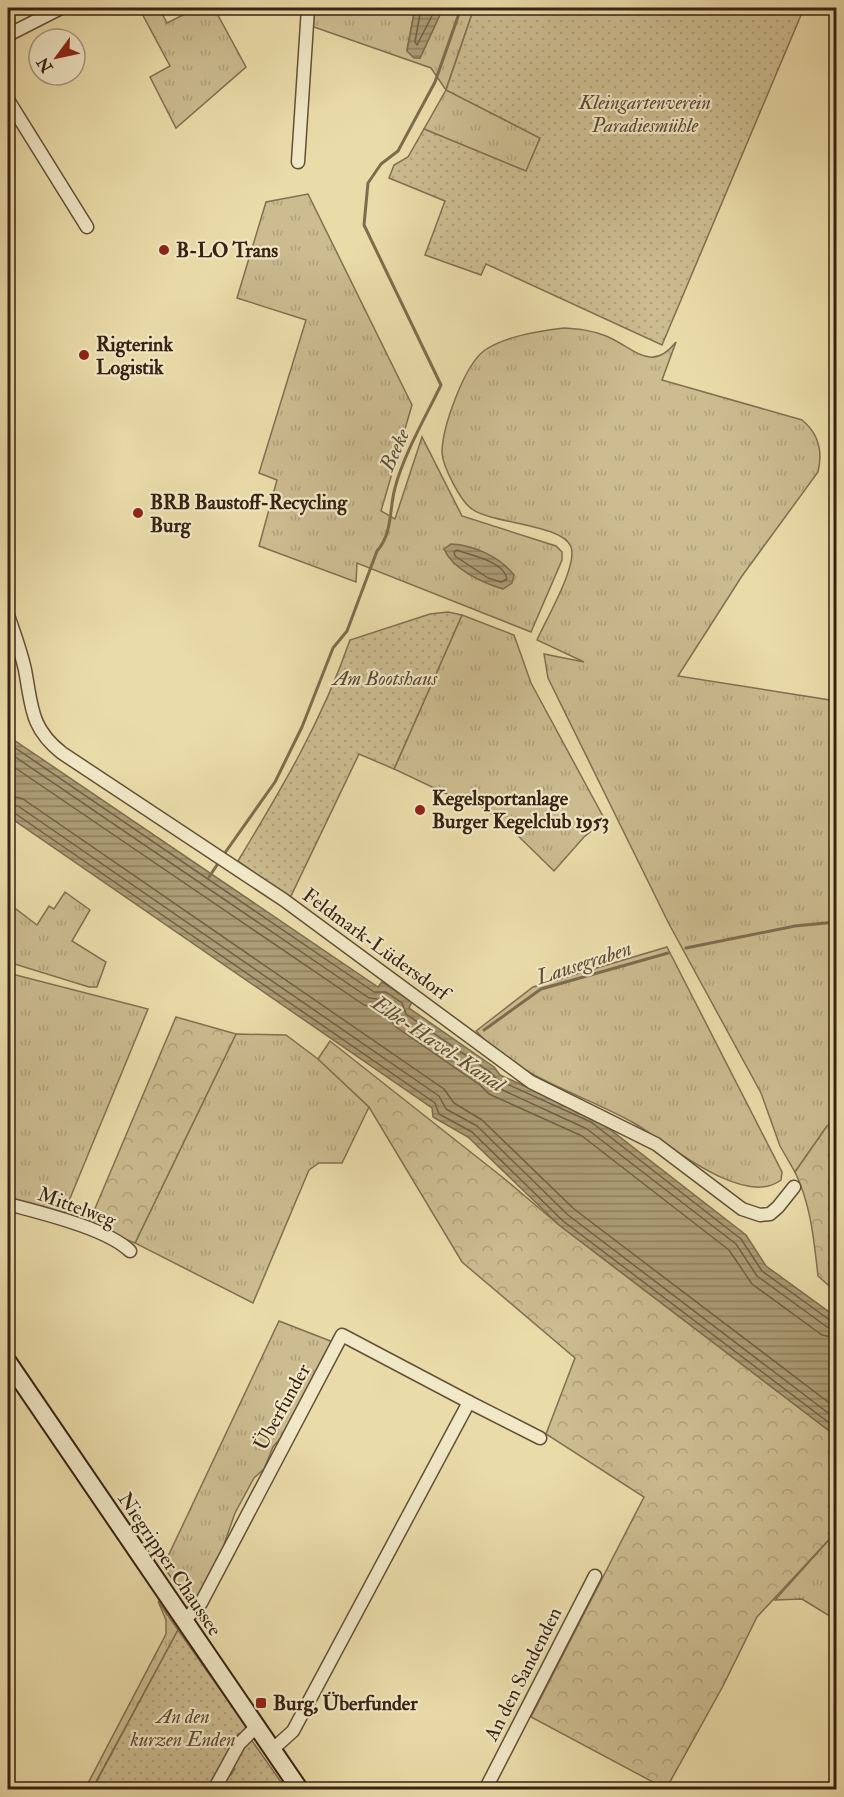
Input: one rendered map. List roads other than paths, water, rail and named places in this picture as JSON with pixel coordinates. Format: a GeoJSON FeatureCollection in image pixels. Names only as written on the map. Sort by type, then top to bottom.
{"type":"FeatureCollection","features":[{"type":"Feature","properties":{"kind":"main road","name":"Niegripper Chaussee"},"geometry":{"type":"LineString","coordinates":[[8,1362],[300,1790]]}},
{"type":"Feature","properties":{"kind":"street"},"geometry":{"type":"LineString","coordinates":[[8,35],[61,8]]}},
{"type":"Feature","properties":{"kind":"street"},"geometry":{"type":"LineString","coordinates":[[298,162],[308,8]]}},
{"type":"Feature","properties":{"kind":"street"},"geometry":{"type":"LineString","coordinates":[[8,100],[87,227]]}},
{"type":"Feature","properties":{"kind":"street","name":"Feldmark-Lüdersdorf"},"geometry":{"type":"LineString","coordinates":[[8,615],[24,667],[32,713],[47,740],[62,753],[312,921],[531,1082],[656,1144],[742,1209],[760,1215],[770,1214],[778,1208],[794,1187]]}},
{"type":"Feature","properties":{"kind":"street","name":"Mittelweg"},"geometry":{"type":"LineString","coordinates":[[8,1204],[65,1220],[121,1243],[130,1251]]}},
{"type":"Feature","properties":{"kind":"street","name":"Überfunder"},"geometry":{"type":"LineString","coordinates":[[184,1621],[201,1603],[342,1335],[540,1438]]}},
{"type":"Feature","properties":{"kind":"street"},"geometry":{"type":"LineString","coordinates":[[273,1749],[293,1731],[469,1402]]}},
{"type":"Feature","properties":{"kind":"street","name":"An den Sandenden"},"geometry":{"type":"LineString","coordinates":[[485,1790],[595,1576]]}},
{"type":"Feature","properties":{"kind":"street"},"geometry":{"type":"LineString","coordinates":[[214,1790],[239,1744],[256,1726]]}},
{"type":"Feature","properties":{"kind":"water"},"geometry":{"type":"Polygon","coordinates":[[[415,8],[443,8],[420,58],[414,58],[407,51],[415,8]]]}},
{"type":"Feature","properties":{"kind":"water"},"geometry":{"type":"Polygon","coordinates":[[[451,544],[469,547],[494,558],[514,575],[512,583],[503,589],[486,583],[461,569],[444,549],[451,544]]]}},
{"type":"Feature","properties":{"kind":"water","name":"Elbe-Havel-Kanal"},"geometry":{"type":"Polygon","coordinates":[[[8,736],[378,987],[382,982],[412,1002],[409,1008],[494,1067],[500,1075],[594,1117],[746,1235],[766,1266],[836,1317],[836,1436],[559,1225],[468,1137],[433,1117],[432,1108],[8,816],[8,736]]]}},
{"type":"Feature","properties":{"kind":"waterway","name":"Beeke"},"geometry":{"type":"LineString","coordinates":[[222,857],[275,782],[302,727],[333,648],[347,631],[377,551],[386,537],[393,496],[403,463],[441,385],[364,225],[368,183],[381,164],[398,151],[435,82],[461,8]]}},
{"type":"Feature","properties":{"kind":"waterway","name":"Beeke"},"geometry":{"type":"LineString","coordinates":[[209,877],[219,862]]}},
{"type":"Feature","properties":{"kind":"waterway","name":"Lausegraben"},"geometry":{"type":"LineString","coordinates":[[686,948],[795,926],[836,922]]}},
{"type":"Feature","properties":{"kind":"waterway","name":"Lausegraben"},"geometry":{"type":"LineString","coordinates":[[484,1030],[541,989],[668,953]]}},
{"type":"Feature","properties":{"kind":"place","name":"B-LO Trans"},"geometry":{"type":"Point","coordinates":[164,250]}},
{"type":"Feature","properties":{"kind":"place","name":"Rigterink Logistik"},"geometry":{"type":"Point","coordinates":[84,355]}},
{"type":"Feature","properties":{"kind":"place","name":"BRB Baustoff-Recycling Burg"},"geometry":{"type":"Point","coordinates":[138,513]}},
{"type":"Feature","properties":{"kind":"place","name":"Kegelsportanlage Burger Kegelclub 1953"},"geometry":{"type":"Point","coordinates":[420,810]}},
{"type":"Feature","properties":{"kind":"place","name":"Burg, Überfunder"},"geometry":{"type":"Point","coordinates":[261,1703]}},
{"type":"Feature","properties":{"kind":"park label","name":"Kleingartenverein Paradiesmühle"},"geometry":{"type":"Point","coordinates":[645,114]}},
{"type":"Feature","properties":{"kind":"park label","name":"Am Bootshaus"},"geometry":{"type":"Point","coordinates":[385,678]}},
{"type":"Feature","properties":{"kind":"park label","name":"An den kurzen Enden"},"geometry":{"type":"Point","coordinates":[183,1728]}}]}
